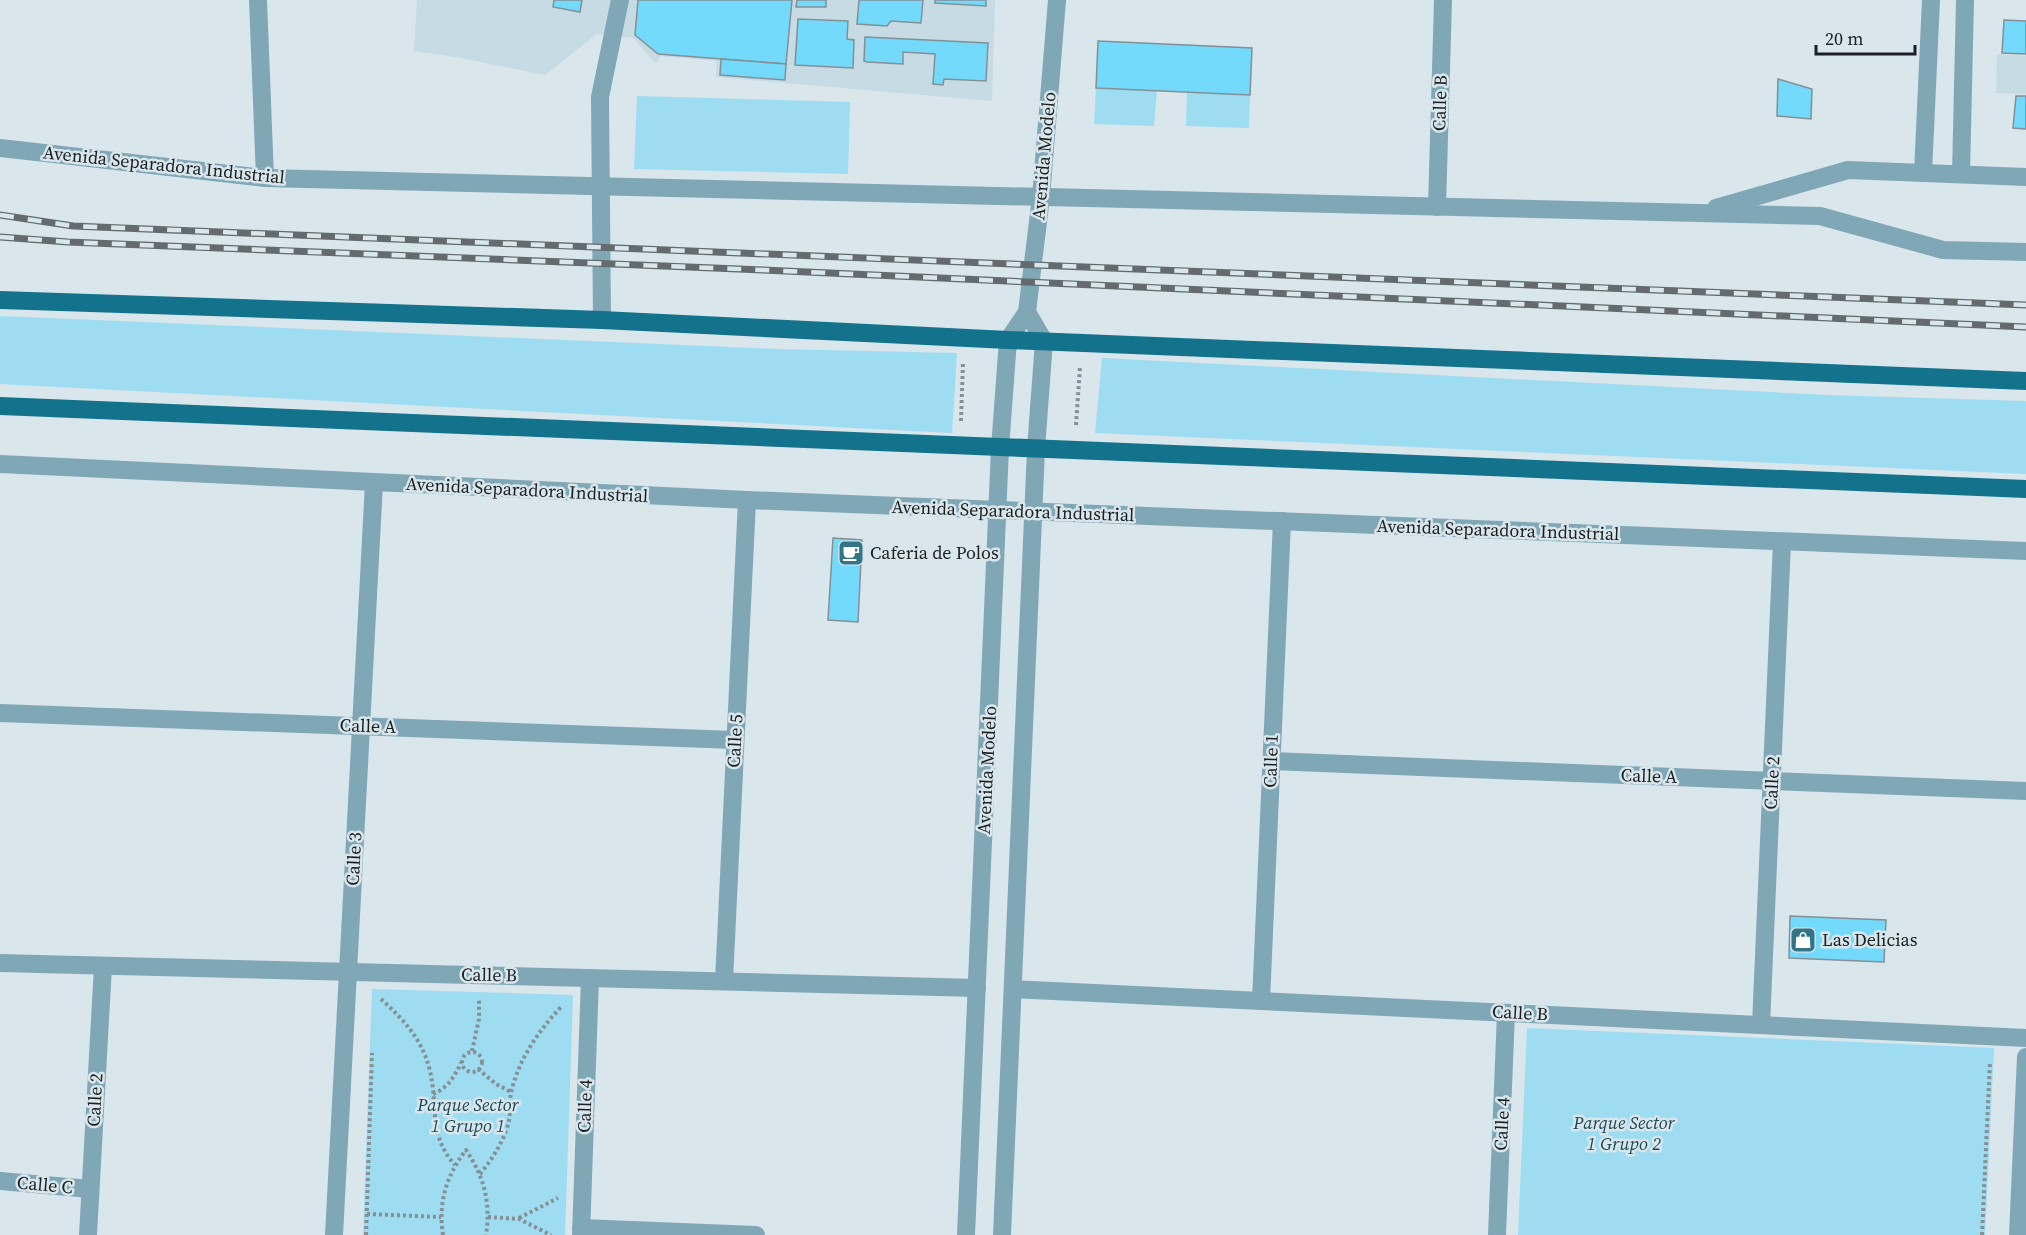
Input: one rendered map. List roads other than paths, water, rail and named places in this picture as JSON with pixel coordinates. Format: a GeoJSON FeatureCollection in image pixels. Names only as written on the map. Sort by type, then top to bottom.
{"type":"FeatureCollection","features":[{"type":"Feature","properties":{"kind":"main road"},"geometry":{"type":"LineString","coordinates":[[0,300],[602,320],[1008,340],[2026,381]]}},
{"type":"Feature","properties":{"kind":"main road"},"geometry":{"type":"LineString","coordinates":[[0,406],[2026,489]]}},
{"type":"Feature","properties":{"kind":"street"},"geometry":{"type":"LineString","coordinates":[[258,0],[265,178]]}},
{"type":"Feature","properties":{"kind":"street"},"geometry":{"type":"LineString","coordinates":[[602,320],[600,97],[621,0]]}},
{"type":"Feature","properties":{"kind":"street","name":"Avenida Modelo"},"geometry":{"type":"LineString","coordinates":[[966,1235],[1000,448],[1008,340],[1028,312],[1041,196],[1057,0]]}},
{"type":"Feature","properties":{"kind":"street","name":"Calle B"},"geometry":{"type":"LineString","coordinates":[[1437,207],[1443,0]]}},
{"type":"Feature","properties":{"kind":"street"},"geometry":{"type":"LineString","coordinates":[[1923,173],[1931,0]]}},
{"type":"Feature","properties":{"kind":"street"},"geometry":{"type":"LineString","coordinates":[[1961,174],[1965,0]]}},
{"type":"Feature","properties":{"kind":"street","name":"Avenida Separadora Industrial"},"geometry":{"type":"LineString","coordinates":[[0,148],[265,178],[1820,216],[1943,250],[2026,252]]}},
{"type":"Feature","properties":{"kind":"street","name":"Avenida Separadora Industrial"},"geometry":{"type":"LineString","coordinates":[[1696,213],[1848,170],[2026,177]]}},
{"type":"Feature","properties":{"kind":"street"},"geometry":{"type":"LineString","coordinates":[[1028,312],[1044,341]]}},
{"type":"Feature","properties":{"kind":"street","name":"Avenida Modelo"},"geometry":{"type":"LineString","coordinates":[[1002,1235],[1036,449],[1044,341]]}},
{"type":"Feature","properties":{"kind":"street","name":"Avenida Separadora Industrial"},"geometry":{"type":"LineString","coordinates":[[0,464],[998,511],[2026,551]]}},
{"type":"Feature","properties":{"kind":"street","name":"Calle 3"},"geometry":{"type":"LineString","coordinates":[[334,1235],[374,483]]}},
{"type":"Feature","properties":{"kind":"street","name":"Calle 5"},"geometry":{"type":"LineString","coordinates":[[724,981],[747,500]]}},
{"type":"Feature","properties":{"kind":"street","name":"Calle 1"},"geometry":{"type":"LineString","coordinates":[[1261,1001],[1282,522]]}},
{"type":"Feature","properties":{"kind":"street","name":"Calle 2"},"geometry":{"type":"LineString","coordinates":[[1761,1025],[1782,542]]}},
{"type":"Feature","properties":{"kind":"street","name":"Calle A"},"geometry":{"type":"LineString","coordinates":[[0,713],[735,740]]}},
{"type":"Feature","properties":{"kind":"street","name":"Calle A"},"geometry":{"type":"LineString","coordinates":[[1271,761],[2026,791]]}},
{"type":"Feature","properties":{"kind":"street","name":"Calle B"},"geometry":{"type":"LineString","coordinates":[[0,963],[977,988]]}},
{"type":"Feature","properties":{"kind":"street","name":"Calle 2"},"geometry":{"type":"LineString","coordinates":[[88,1235],[103,966]]}},
{"type":"Feature","properties":{"kind":"street","name":"Calle 4"},"geometry":{"type":"LineString","coordinates":[[581,1231],[590,978]]}},
{"type":"Feature","properties":{"kind":"street","name":"Calle B"},"geometry":{"type":"LineString","coordinates":[[1013,989],[2026,1038]]}},
{"type":"Feature","properties":{"kind":"street","name":"Calle 4"},"geometry":{"type":"LineString","coordinates":[[1497,1235],[1506,1013]]}},
{"type":"Feature","properties":{"kind":"street"},"geometry":{"type":"LineString","coordinates":[[2018,1235],[2026,1057]]}},
{"type":"Feature","properties":{"kind":"street","name":"Calle C"},"geometry":{"type":"LineString","coordinates":[[0,1181],[90,1189]]}},
{"type":"Feature","properties":{"kind":"street"},"geometry":{"type":"LineString","coordinates":[[581,1231],[756,1235]]}},
{"type":"Feature","properties":{"kind":"railway"},"geometry":{"type":"LineString","coordinates":[[0,215],[73,226],[2026,305]]}},
{"type":"Feature","properties":{"kind":"railway"},"geometry":{"type":"LineString","coordinates":[[0,237],[68,242],[763,270],[2026,327]]}},
{"type":"Feature","properties":{"kind":"place","name":"Caferia de Polos"},"geometry":{"type":"Point","coordinates":[851,553]}},
{"type":"Feature","properties":{"kind":"place","name":"Las Delicias"},"geometry":{"type":"Point","coordinates":[1803,940]}},
{"type":"Feature","properties":{"kind":"park label","name":"Parque Sector 1 Grupo 1"},"geometry":{"type":"Point","coordinates":[468,1115]}},
{"type":"Feature","properties":{"kind":"park label","name":"Parque Sector 1 Grupo 2"},"geometry":{"type":"Point","coordinates":[1624,1133]}}]}
